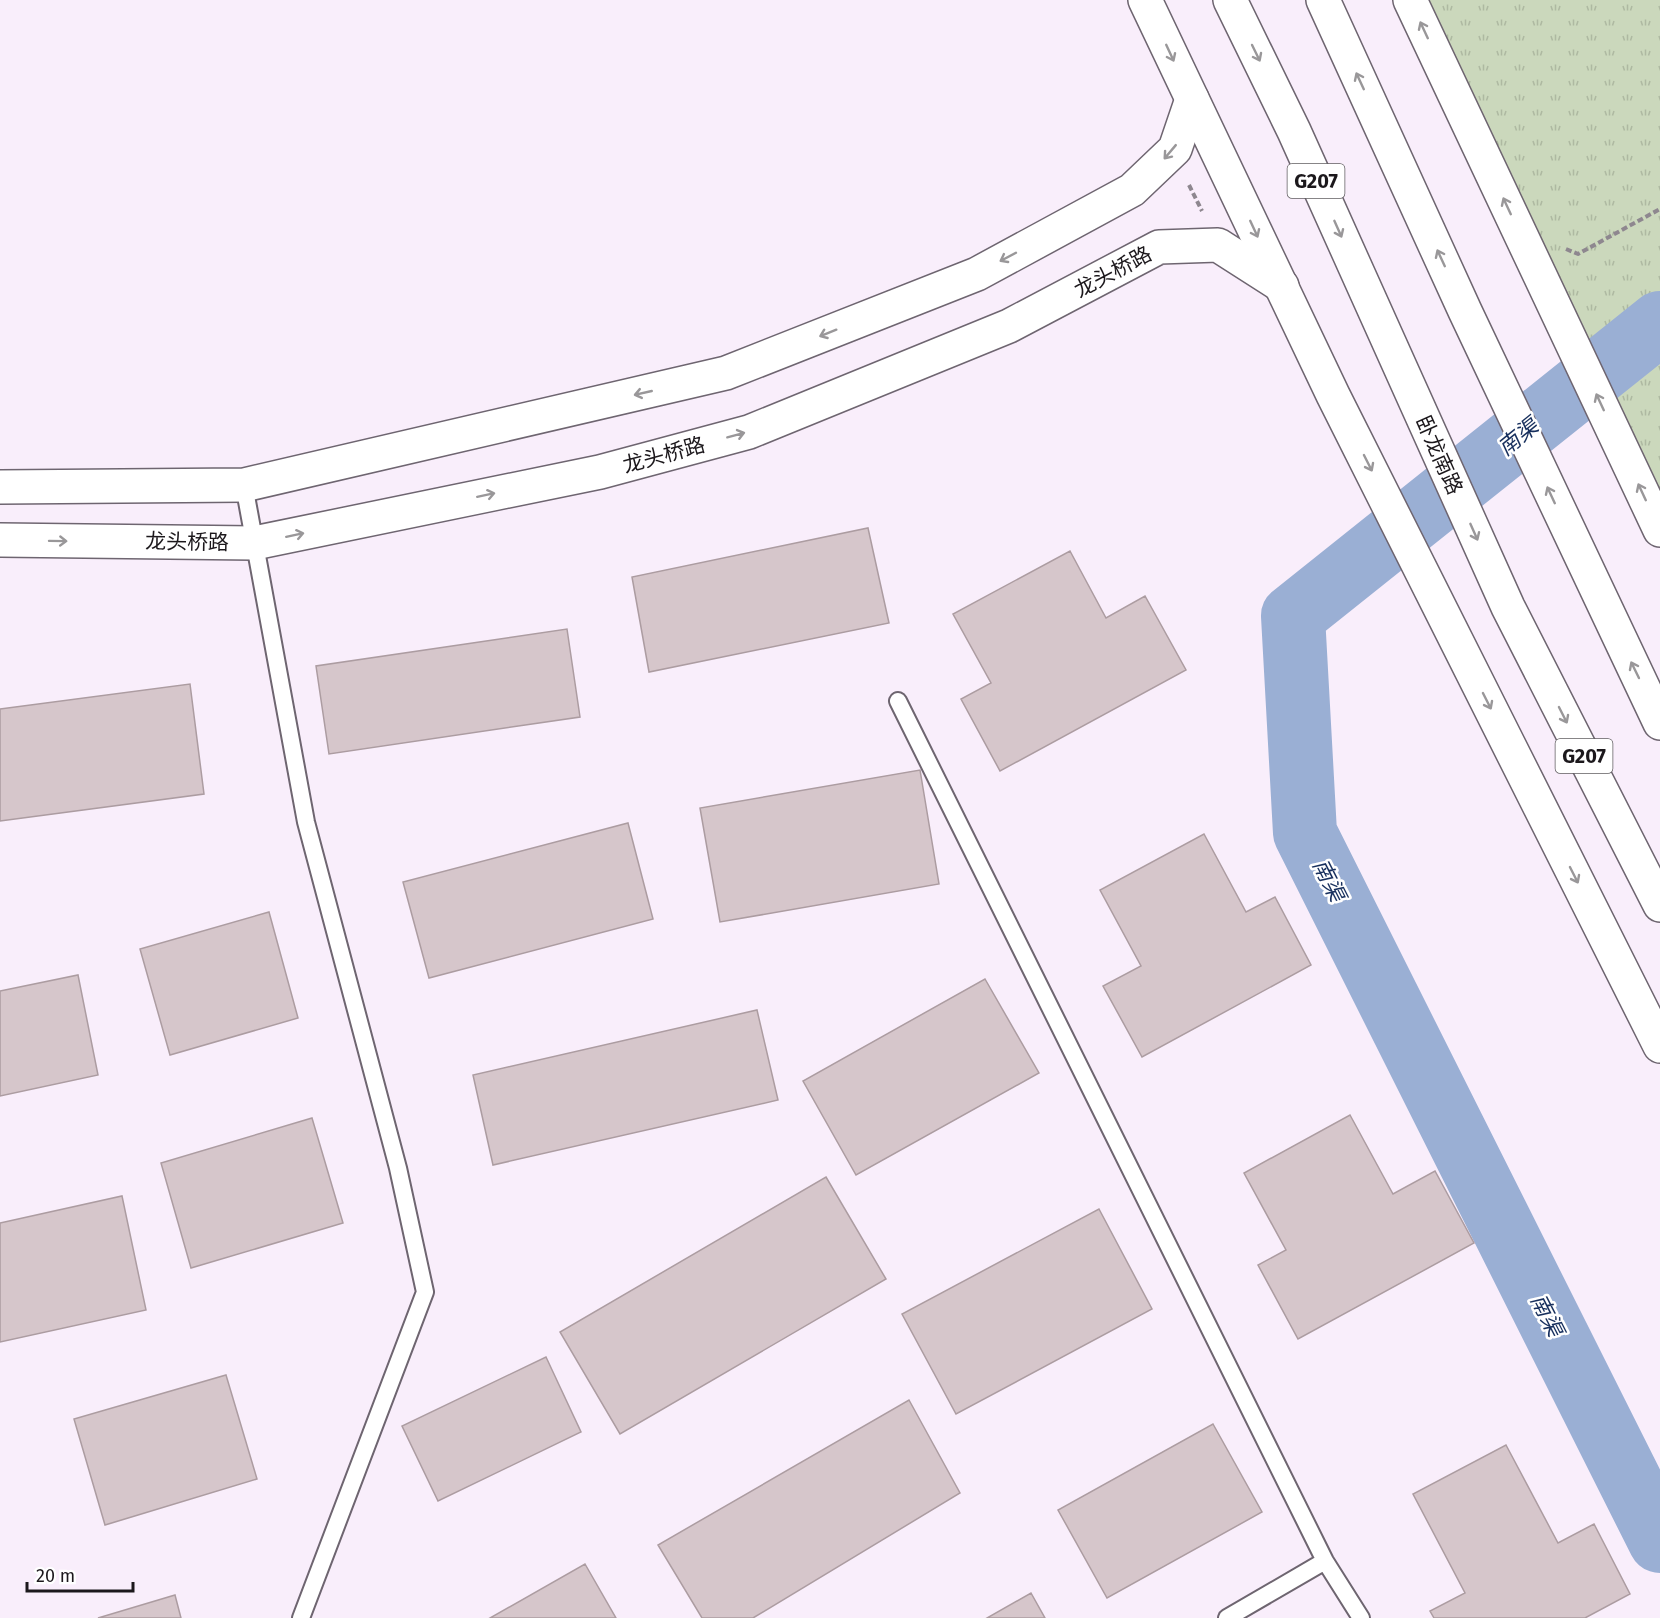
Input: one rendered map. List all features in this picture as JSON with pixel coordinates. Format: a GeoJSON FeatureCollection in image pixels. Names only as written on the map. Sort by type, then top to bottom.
{"type":"FeatureCollection","features":[{"type":"Feature","properties":{"kind":"main road"},"geometry":{"type":"LineString","coordinates":[[1145,0],[1341,411],[1660,1046]]}},
{"type":"Feature","properties":{"kind":"main road","name":"卧龙南路"},"geometry":{"type":"LineString","coordinates":[[1230,0],[1294,131],[1508,607],[1660,905]]}},
{"type":"Feature","properties":{"kind":"main road"},"geometry":{"type":"LineString","coordinates":[[1323,0],[1465,311],[1660,723]]}},
{"type":"Feature","properties":{"kind":"main road"},"geometry":{"type":"LineString","coordinates":[[1410,0],[1660,530]]}},
{"type":"Feature","properties":{"kind":"main road"},"geometry":{"type":"LineString","coordinates":[[0,488],[244,485],[726,373],[977,274],[1132,190],[1175,149],[1192,99]]}},
{"type":"Feature","properties":{"kind":"main road","name":"龙头桥路"},"geometry":{"type":"LineString","coordinates":[[0,540],[254,543],[600,472],[749,432],[1009,326],[1159,247],[1218,244],[1282,286]]}},
{"type":"Feature","properties":{"kind":"lane"},"geometry":{"type":"LineString","coordinates":[[244,485],[306,822],[398,1168],[425,1292],[301,1618]]}},
{"type":"Feature","properties":{"kind":"lane"},"geometry":{"type":"LineString","coordinates":[[898,701],[1325,1561],[1361,1618]]}},
{"type":"Feature","properties":{"kind":"lane"},"geometry":{"type":"LineString","coordinates":[[1227,1618],[1325,1561]]}},
{"type":"Feature","properties":{"kind":"path"},"geometry":{"type":"LineString","coordinates":[[1517,227],[1578,254],[1660,209]]}},
{"type":"Feature","properties":{"kind":"green space"},"geometry":{"type":"Polygon","coordinates":[[[1410,0],[1660,0],[1660,529],[1410,0]]]}},
{"type":"Feature","properties":{"kind":"building"},"geometry":{"type":"Polygon","coordinates":[[[868,528],[889,623],[649,672],[632,577],[868,528]]]}},
{"type":"Feature","properties":{"kind":"building"},"geometry":{"type":"Polygon","coordinates":[[[1070,551],[1106,618],[1145,596],[1186,670],[1000,771],[961,699],[991,683],[953,614],[1070,551]]]}},
{"type":"Feature","properties":{"kind":"building"},"geometry":{"type":"Polygon","coordinates":[[[567,629],[580,717],[329,754],[316,666],[567,629]]]}},
{"type":"Feature","properties":{"kind":"building"},"geometry":{"type":"Polygon","coordinates":[[[190,684],[204,794],[0,821],[0,709],[190,684]]]}},
{"type":"Feature","properties":{"kind":"building"},"geometry":{"type":"Polygon","coordinates":[[[920,770],[939,884],[720,922],[700,808],[920,770]]]}},
{"type":"Feature","properties":{"kind":"building"},"geometry":{"type":"Polygon","coordinates":[[[628,823],[653,919],[429,978],[403,882],[628,823]]]}},
{"type":"Feature","properties":{"kind":"building"},"geometry":{"type":"Polygon","coordinates":[[[1204,834],[1246,912],[1275,897],[1311,965],[1142,1057],[1103,986],[1141,966],[1100,890],[1204,834]]]}},
{"type":"Feature","properties":{"kind":"building"},"geometry":{"type":"Polygon","coordinates":[[[269,912],[298,1018],[170,1055],[140,949],[269,912]]]}},
{"type":"Feature","properties":{"kind":"building"},"geometry":{"type":"Polygon","coordinates":[[[78,975],[98,1075],[0,1096],[0,991],[78,975]]]}},
{"type":"Feature","properties":{"kind":"building"},"geometry":{"type":"Polygon","coordinates":[[[985,979],[1039,1073],[856,1175],[803,1081],[985,979]]]}},
{"type":"Feature","properties":{"kind":"building"},"geometry":{"type":"Polygon","coordinates":[[[757,1010],[778,1100],[493,1165],[473,1075],[757,1010]]]}},
{"type":"Feature","properties":{"kind":"building"},"geometry":{"type":"Polygon","coordinates":[[[1350,1115],[1393,1194],[1435,1171],[1474,1243],[1298,1339],[1258,1265],[1286,1250],[1244,1173],[1350,1115]]]}},
{"type":"Feature","properties":{"kind":"building"},"geometry":{"type":"Polygon","coordinates":[[[312,1118],[343,1223],[191,1268],[161,1163],[312,1118]]]}},
{"type":"Feature","properties":{"kind":"building"},"geometry":{"type":"Polygon","coordinates":[[[826,1177],[886,1279],[620,1434],[560,1332],[826,1177]]]}},
{"type":"Feature","properties":{"kind":"building"},"geometry":{"type":"Polygon","coordinates":[[[122,1196],[146,1310],[0,1342],[0,1223],[122,1196]]]}},
{"type":"Feature","properties":{"kind":"building"},"geometry":{"type":"Polygon","coordinates":[[[1099,1209],[1152,1309],[956,1414],[902,1314],[1099,1209]]]}},
{"type":"Feature","properties":{"kind":"building"},"geometry":{"type":"Polygon","coordinates":[[[546,1357],[581,1432],[438,1501],[402,1426],[546,1357]]]}},
{"type":"Feature","properties":{"kind":"building"},"geometry":{"type":"Polygon","coordinates":[[[226,1375],[257,1479],[105,1525],[74,1419],[226,1375]]]}},
{"type":"Feature","properties":{"kind":"building"},"geometry":{"type":"Polygon","coordinates":[[[909,1400],[960,1493],[753,1618],[702,1618],[658,1545],[909,1400]]]}},
{"type":"Feature","properties":{"kind":"building"},"geometry":{"type":"Polygon","coordinates":[[[1213,1424],[1262,1512],[1107,1598],[1058,1510],[1213,1424]]]}},
{"type":"Feature","properties":{"kind":"building"},"geometry":{"type":"Polygon","coordinates":[[[1506,1445],[1558,1543],[1594,1524],[1630,1594],[1585,1618],[1434,1618],[1430,1611],[1465,1593],[1413,1494],[1506,1445]]]}},
{"type":"Feature","properties":{"kind":"building"},"geometry":{"type":"Polygon","coordinates":[[[585,1564],[616,1618],[490,1618],[585,1564]]]}},
{"type":"Feature","properties":{"kind":"building"},"geometry":{"type":"Polygon","coordinates":[[[1031,1593],[1045,1618],[987,1618],[1031,1593]]]}},
{"type":"Feature","properties":{"kind":"building"},"geometry":{"type":"Polygon","coordinates":[[[175,1595],[181,1618],[98,1618],[175,1595]]]}},
{"type":"Feature","properties":{"kind":"waterway","name":"南渠"},"geometry":{"type":"LineString","coordinates":[[1660,323],[1293,616],[1305,833],[1660,1541]]}}]}
